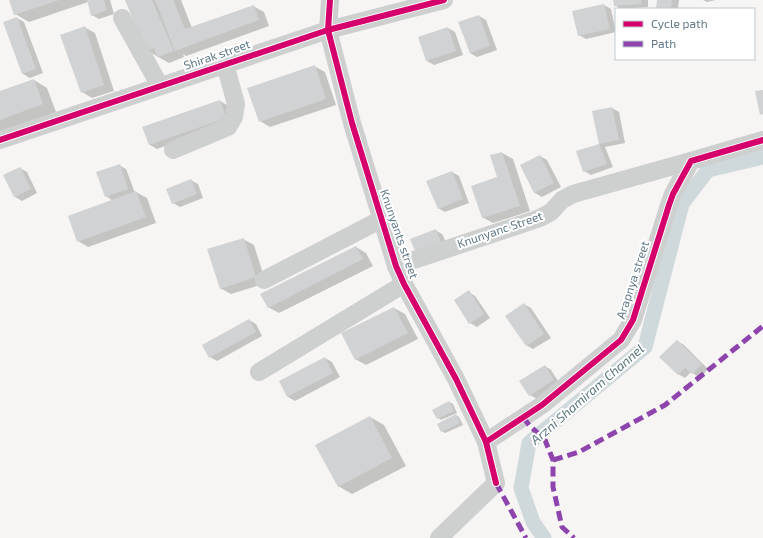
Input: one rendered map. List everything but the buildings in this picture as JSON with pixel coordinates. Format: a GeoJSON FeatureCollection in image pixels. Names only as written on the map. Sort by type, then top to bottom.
{"type":"FeatureCollection","features":[{"type":"Feature","properties":{"kind":"street","name":"Knunyants street"},"geometry":{"type":"LineString","coordinates":[[330,0],[328,30],[352,123],[396,266],[404,284],[456,379],[486,442],[496,483],[439,538]]}},
{"type":"Feature","properties":{"kind":"street","name":"Shirak street"},"geometry":{"type":"LineString","coordinates":[[0,140],[328,30],[444,0]]}},
{"type":"Feature","properties":{"kind":"street"},"geometry":{"type":"LineString","coordinates":[[122,18],[160,86]]}},
{"type":"Feature","properties":{"kind":"street"},"geometry":{"type":"LineString","coordinates":[[173,150],[228,127],[234,117],[236,104],[225,64]]}},
{"type":"Feature","properties":{"kind":"street"},"geometry":{"type":"LineString","coordinates":[[691,162],[763,140]]}},
{"type":"Feature","properties":{"kind":"street","name":"Knunyanc Street"},"geometry":{"type":"LineString","coordinates":[[396,266],[540,218],[551,212],[562,200],[573,194],[691,162]]}},
{"type":"Feature","properties":{"kind":"street","name":"Arapnya street"},"geometry":{"type":"LineString","coordinates":[[486,442],[542,405],[621,340],[633,320],[673,194],[691,162]]}},
{"type":"Feature","properties":{"kind":"street"},"geometry":{"type":"LineString","coordinates":[[264,280],[382,219]]}},
{"type":"Feature","properties":{"kind":"street"},"geometry":{"type":"LineString","coordinates":[[259,372],[404,284]]}},
{"type":"Feature","properties":{"kind":"waterway","name":"Arzni Shamiram Channel"},"geometry":{"type":"LineString","coordinates":[[544,538],[533,522],[521,488],[529,443],[645,347],[682,204],[708,170],[763,157]]}},
{"type":"Feature","properties":{"kind":"marked path"},"geometry":{"type":"LineString","coordinates":[[553,460],[579,452],[665,405],[763,326]]}},
{"type":"Feature","properties":{"kind":"marked path"},"geometry":{"type":"LineString","coordinates":[[523,417],[545,440],[553,460],[553,487],[562,527],[574,538]]}},
{"type":"Feature","properties":{"kind":"marked path"},"geometry":{"type":"LineString","coordinates":[[496,483],[526,538]]}},
{"type":"Feature","properties":{"kind":"cycle path"},"geometry":{"type":"LineString","coordinates":[[330,0],[328,30],[352,123],[396,266],[404,284],[456,379],[486,442],[496,483]]}},
{"type":"Feature","properties":{"kind":"cycle path"},"geometry":{"type":"LineString","coordinates":[[0,140],[328,30],[444,0]]}},
{"type":"Feature","properties":{"kind":"cycle path"},"geometry":{"type":"LineString","coordinates":[[486,442],[542,405],[621,340],[633,320],[673,194],[691,161],[763,140]]}}]}
